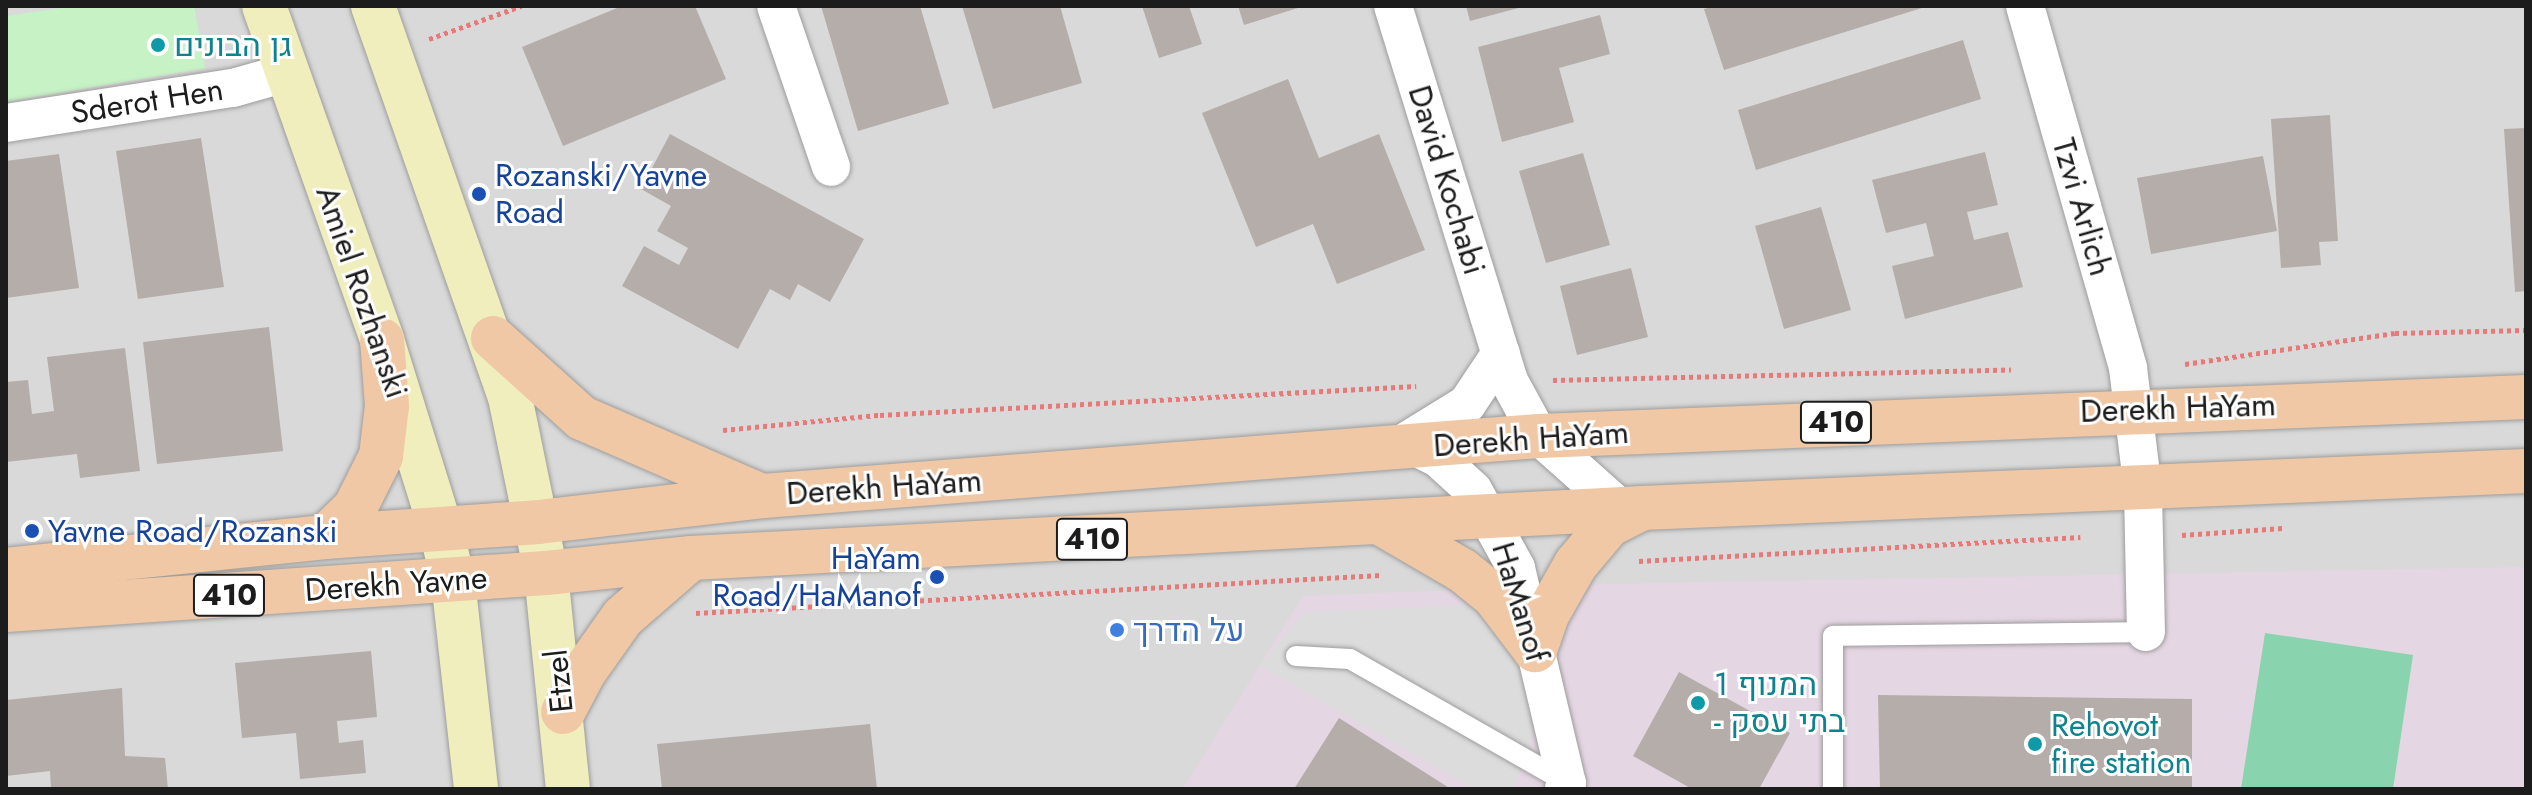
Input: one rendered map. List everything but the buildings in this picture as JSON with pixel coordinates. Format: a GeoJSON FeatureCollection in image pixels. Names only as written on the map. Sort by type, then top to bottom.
{"type":"FeatureCollection","features":[{"type":"Feature","properties":{"kind":"main road"},"geometry":{"type":"LineString","coordinates":[[493,338],[551,393],[594,425],[763,496]]}},
{"type":"Feature","properties":{"kind":"main road"},"geometry":{"type":"LineString","coordinates":[[325,537],[355,508],[381,456],[387,406],[382,340]]}},
{"type":"Feature","properties":{"kind":"main road","name":"Derekh HaYam"},"geometry":{"type":"LineString","coordinates":[[538,522],[763,496],[2131,389],[2526,397]]}},
{"type":"Feature","properties":{"kind":"main road","name":"Derekh HaYam"},"geometry":{"type":"LineString","coordinates":[[546,573],[691,558],[1384,525],[1632,509],[2143,491],[2526,471]]}},
{"type":"Feature","properties":{"kind":"main road"},"geometry":{"type":"LineString","coordinates":[[1535,650],[1547,615],[1576,564],[1609,525],[1632,509]]}},
{"type":"Feature","properties":{"kind":"main road","name":"Derekh Yavne"},"geometry":{"type":"LineString","coordinates":[[6,570],[325,537],[538,522]]}},
{"type":"Feature","properties":{"kind":"main road"},"geometry":{"type":"LineString","coordinates":[[1384,525],[1463,571],[1494,596],[1535,650]]}},
{"type":"Feature","properties":{"kind":"main road"},"geometry":{"type":"LineString","coordinates":[[563,712],[584,672],[623,617],[691,558]]}},
{"type":"Feature","properties":{"kind":"main road","name":"Derekh Yavne"},"geometry":{"type":"LineString","coordinates":[[6,610],[546,573]]}},
{"type":"Feature","properties":{"kind":"street","name":"Amiel Rozhanski"},"geometry":{"type":"LineString","coordinates":[[264,6],[382,340],[441,530],[453,580]]}},
{"type":"Feature","properties":{"kind":"street"},"geometry":{"type":"LineString","coordinates":[[373,6],[493,338],[538,522],[546,573]]}},
{"type":"Feature","properties":{"kind":"street"},"geometry":{"type":"LineString","coordinates":[[776,6],[831,167]]}},
{"type":"Feature","properties":{"kind":"street","name":"David Kochabi"},"geometry":{"type":"LineString","coordinates":[[1393,6],[1498,372],[1539,436],[1632,509]]}},
{"type":"Feature","properties":{"kind":"street","name":"Tzvi Arlich"},"geometry":{"type":"LineString","coordinates":[[2025,6],[2131,389],[2143,491],[2146,632]]}},
{"type":"Feature","properties":{"kind":"street","name":"Sderot Hen"},"geometry":{"type":"LineString","coordinates":[[6,123],[233,88],[286,73]]}},
{"type":"Feature","properties":{"kind":"street"},"geometry":{"type":"LineString","coordinates":[[1405,448],[1450,418],[1498,372]]}},
{"type":"Feature","properties":{"kind":"street","name":"HaManof"},"geometry":{"type":"LineString","coordinates":[[1405,448],[1438,458],[1473,490],[1494,519],[1516,568],[1565,786]]}},
{"type":"Feature","properties":{"kind":"street","name":"Etzel"},"geometry":{"type":"LineString","coordinates":[[546,573],[563,712],[568,789]]}},
{"type":"Feature","properties":{"kind":"street"},"geometry":{"type":"LineString","coordinates":[[453,580],[476,789]]}},
{"type":"Feature","properties":{"kind":"lane"},"geometry":{"type":"LineString","coordinates":[[1833,789],[1833,636],[2146,632]]}},
{"type":"Feature","properties":{"kind":"lane"},"geometry":{"type":"LineString","coordinates":[[1296,656],[1350,659],[1565,786]]}},
{"type":"Feature","properties":{"kind":"path"},"geometry":{"type":"LineString","coordinates":[[391,53],[521,6]]}},
{"type":"Feature","properties":{"kind":"path"},"geometry":{"type":"LineString","coordinates":[[2131,389],[2395,333],[2526,330]]}},
{"type":"Feature","properties":{"kind":"path"},"geometry":{"type":"LineString","coordinates":[[717,430],[880,415],[1498,372],[2017,370]]}},
{"type":"Feature","properties":{"kind":"shaded area"},"geometry":{"type":"Polygon","coordinates":[[[6,6],[2526,6],[2526,789],[6,789],[6,6]]]}},
{"type":"Feature","properties":{"kind":"shaded area"},"geometry":{"type":"Polygon","coordinates":[[[2526,567],[2526,789],[1183,789],[1303,596],[1610,584],[2526,567]]]}},
{"type":"Feature","properties":{"kind":"shaded area"},"geometry":{"type":"Polygon","coordinates":[[[1531,601],[1535,728],[1514,789],[1474,789],[1260,666],[1303,613],[1531,601]]]}},
{"type":"Feature","properties":{"kind":"green space"},"geometry":{"type":"Polygon","coordinates":[[[75,6],[194,6],[205,68],[6,102],[6,16],[75,6]]]}},
{"type":"Feature","properties":{"kind":"green space"},"geometry":{"type":"Polygon","coordinates":[[[2265,633],[2413,655],[2393,789],[2241,789],[2265,633]]]}},
{"type":"Feature","properties":{"kind":"place","name":"גן הבונים"},"geometry":{"type":"Point","coordinates":[158,45]}},
{"type":"Feature","properties":{"kind":"place","name":"Rozanski/Yavne Road"},"geometry":{"type":"Point","coordinates":[479,194]}},
{"type":"Feature","properties":{"kind":"place","name":"Yavne Road/Rozanski"},"geometry":{"type":"Point","coordinates":[32,531]}},
{"type":"Feature","properties":{"kind":"place","name":"HaYam Road/HaManof"},"geometry":{"type":"Point","coordinates":[937,577]}},
{"type":"Feature","properties":{"kind":"place","name":"על הדרך"},"geometry":{"type":"Point","coordinates":[1117,630]}},
{"type":"Feature","properties":{"kind":"place","name":"המנוף 1 - בתי עסק"},"geometry":{"type":"Point","coordinates":[1698,703]}},
{"type":"Feature","properties":{"kind":"place","name":"Rehovot fire station"},"geometry":{"type":"Point","coordinates":[2035,744]}}]}
